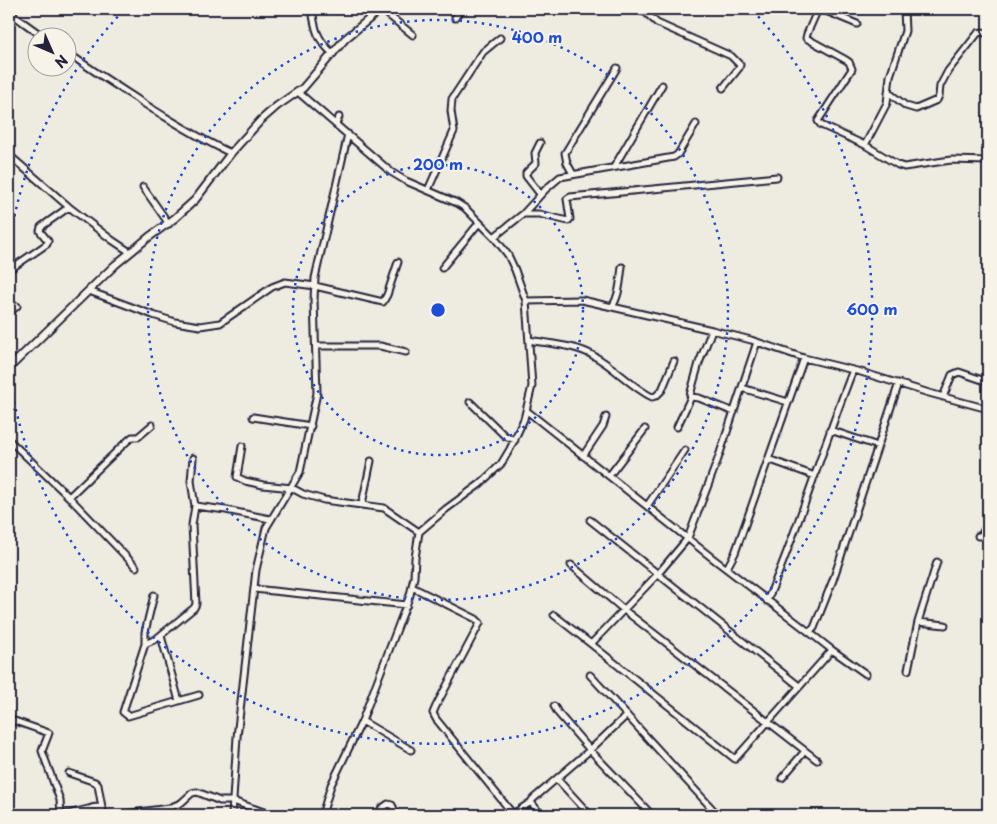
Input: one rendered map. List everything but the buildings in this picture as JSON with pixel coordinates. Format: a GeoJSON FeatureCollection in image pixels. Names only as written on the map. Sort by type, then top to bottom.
{"type":"FeatureCollection","features":[{"type":"Feature","properties":{"kind":"street"},"geometry":{"type":"LineString","coordinates":[[312,9],[319,38],[333,54]]}},
{"type":"Feature","properties":{"kind":"street"},"geometry":{"type":"LineString","coordinates":[[9,368],[130,252],[169,224],[195,200],[231,153],[261,120],[310,82],[352,32],[381,9],[412,35]]}},
{"type":"Feature","properties":{"kind":"street"},"geometry":{"type":"LineString","coordinates":[[455,18],[461,9]]}},
{"type":"Feature","properties":{"kind":"street"},"geometry":{"type":"LineString","coordinates":[[637,9],[646,13],[657,23],[731,56],[738,62],[739,68],[723,88]]}},
{"type":"Feature","properties":{"kind":"street"},"geometry":{"type":"LineString","coordinates":[[857,24],[820,9],[807,34],[806,38],[849,62],[852,69],[820,116],[818,122],[904,167],[951,160],[988,161]]}},
{"type":"Feature","properties":{"kind":"street"},"geometry":{"type":"LineString","coordinates":[[865,145],[886,108],[890,76],[904,36],[904,9]]}},
{"type":"Feature","properties":{"kind":"street"},"geometry":{"type":"LineString","coordinates":[[9,12],[31,28]]}},
{"type":"Feature","properties":{"kind":"street"},"geometry":{"type":"LineString","coordinates":[[888,92],[906,106],[916,109],[937,100],[940,86],[948,71],[978,33],[983,32],[988,35]]}},
{"type":"Feature","properties":{"kind":"street"},"geometry":{"type":"LineString","coordinates":[[428,190],[454,131],[451,111],[452,100],[483,52],[500,38]]}},
{"type":"Feature","properties":{"kind":"street"},"geometry":{"type":"LineString","coordinates":[[78,60],[169,119],[231,153]]}},
{"type":"Feature","properties":{"kind":"street"},"geometry":{"type":"LineString","coordinates":[[573,174],[567,163],[565,152],[617,68]]}},
{"type":"Feature","properties":{"kind":"street"},"geometry":{"type":"LineString","coordinates":[[614,167],[662,85]]}},
{"type":"Feature","properties":{"kind":"street"},"geometry":{"type":"LineString","coordinates":[[298,92],[391,172],[406,181],[457,203],[473,215],[494,237],[508,255],[516,270],[526,301],[532,386],[527,411],[515,440],[493,473],[432,520],[420,532],[412,586],[407,605],[362,722],[331,786],[322,815]]}},
{"type":"Feature","properties":{"kind":"street"},"geometry":{"type":"LineString","coordinates":[[336,124],[339,117]]}},
{"type":"Feature","properties":{"kind":"street"},"geometry":{"type":"LineString","coordinates":[[494,237],[523,214],[540,194],[560,177],[674,157],[678,154],[696,124]]}},
{"type":"Feature","properties":{"kind":"street"},"geometry":{"type":"LineString","coordinates":[[232,815],[237,737],[256,570],[261,544],[270,519],[292,488],[300,472],[312,426],[317,393],[314,300],[317,269],[348,134]]}},
{"type":"Feature","properties":{"kind":"street"},"geometry":{"type":"LineString","coordinates":[[540,143],[535,153],[536,163],[526,173],[526,176],[540,194]]}},
{"type":"Feature","properties":{"kind":"street"},"geometry":{"type":"LineString","coordinates":[[9,155],[70,207],[130,252]]}},
{"type":"Feature","properties":{"kind":"street"},"geometry":{"type":"LineString","coordinates":[[523,214],[539,214],[566,221],[570,219],[567,202],[567,199],[570,197],[777,177]]}},
{"type":"Feature","properties":{"kind":"street"},"geometry":{"type":"LineString","coordinates":[[143,187],[169,224]]}},
{"type":"Feature","properties":{"kind":"street"},"geometry":{"type":"LineString","coordinates":[[9,270],[47,244],[48,241],[40,231],[41,227],[70,207]]}},
{"type":"Feature","properties":{"kind":"street"},"geometry":{"type":"LineString","coordinates":[[442,268],[479,223]]}},
{"type":"Feature","properties":{"kind":"street"},"geometry":{"type":"LineString","coordinates":[[89,291],[175,322],[208,326],[222,322],[278,283],[292,281],[383,302],[398,262]]}},
{"type":"Feature","properties":{"kind":"street"},"geometry":{"type":"LineString","coordinates":[[612,307],[617,300],[622,267]]}},
{"type":"Feature","properties":{"kind":"street"},"geometry":{"type":"LineString","coordinates":[[526,301],[578,300],[712,330],[757,342],[804,358],[853,370],[988,409]]}},
{"type":"Feature","properties":{"kind":"street"},"geometry":{"type":"LineString","coordinates":[[9,313],[17,306]]}},
{"type":"Feature","properties":{"kind":"street"},"geometry":{"type":"LineString","coordinates":[[677,427],[691,397],[699,363],[712,330]]}},
{"type":"Feature","properties":{"kind":"street"},"geometry":{"type":"LineString","coordinates":[[529,340],[585,351],[600,359],[652,397],[662,390],[674,361]]}},
{"type":"Feature","properties":{"kind":"street"},"geometry":{"type":"LineString","coordinates":[[591,644],[657,575],[688,538],[734,412],[757,342]]}},
{"type":"Feature","properties":{"kind":"street"},"geometry":{"type":"LineString","coordinates":[[316,346],[380,346],[406,352]]}},
{"type":"Feature","properties":{"kind":"street"},"geometry":{"type":"LineString","coordinates":[[727,568],[736,553],[804,358]]}},
{"type":"Feature","properties":{"kind":"street"},"geometry":{"type":"LineString","coordinates":[[767,601],[853,370]]}},
{"type":"Feature","properties":{"kind":"street"},"geometry":{"type":"LineString","coordinates":[[944,397],[952,375],[955,373],[959,372],[988,382]]}},
{"type":"Feature","properties":{"kind":"street"},"geometry":{"type":"LineString","coordinates":[[809,632],[814,628],[832,580],[899,383]]}},
{"type":"Feature","properties":{"kind":"street"},"geometry":{"type":"LineString","coordinates":[[742,388],[788,402]]}},
{"type":"Feature","properties":{"kind":"street"},"geometry":{"type":"LineString","coordinates":[[691,397],[699,398],[734,412]]}},
{"type":"Feature","properties":{"kind":"street"},"geometry":{"type":"LineString","coordinates":[[470,402],[505,436],[515,440]]}},
{"type":"Feature","properties":{"kind":"street"},"geometry":{"type":"LineString","coordinates":[[527,411],[767,601],[866,674]]}},
{"type":"Feature","properties":{"kind":"street"},"geometry":{"type":"LineString","coordinates":[[253,417],[312,426]]}},
{"type":"Feature","properties":{"kind":"street"},"geometry":{"type":"LineString","coordinates":[[583,456],[603,426],[606,417]]}},
{"type":"Feature","properties":{"kind":"street"},"geometry":{"type":"LineString","coordinates":[[69,497],[132,437],[138,437],[152,425]]}},
{"type":"Feature","properties":{"kind":"street"},"geometry":{"type":"LineString","coordinates":[[609,476],[645,429]]}},
{"type":"Feature","properties":{"kind":"street"},"geometry":{"type":"LineString","coordinates":[[830,430],[878,446]]}},
{"type":"Feature","properties":{"kind":"street"},"geometry":{"type":"LineString","coordinates":[[9,440],[69,497],[136,567]]}},
{"type":"Feature","properties":{"kind":"street"},"geometry":{"type":"LineString","coordinates":[[242,446],[237,477],[245,481],[292,488],[303,494],[324,500],[384,508],[420,532]]}},
{"type":"Feature","properties":{"kind":"street"},"geometry":{"type":"LineString","coordinates":[[647,506],[685,450]]}},
{"type":"Feature","properties":{"kind":"street"},"geometry":{"type":"LineString","coordinates":[[145,644],[161,636],[194,608],[196,604],[192,525],[195,506],[191,480],[193,458]]}},
{"type":"Feature","properties":{"kind":"street"},"geometry":{"type":"LineString","coordinates":[[768,460],[815,476]]}},
{"type":"Feature","properties":{"kind":"street"},"geometry":{"type":"LineString","coordinates":[[362,504],[371,461]]}},
{"type":"Feature","properties":{"kind":"street"},"geometry":{"type":"LineString","coordinates":[[195,506],[270,519]]}},
{"type":"Feature","properties":{"kind":"street"},"geometry":{"type":"LineString","coordinates":[[590,520],[799,686]]}},
{"type":"Feature","properties":{"kind":"street"},"geometry":{"type":"LineString","coordinates":[[978,536],[981,536],[988,523]]}},
{"type":"Feature","properties":{"kind":"street"},"geometry":{"type":"LineString","coordinates":[[908,670],[918,622],[938,562]]}},
{"type":"Feature","properties":{"kind":"street"},"geometry":{"type":"LineString","coordinates":[[571,565],[624,610],[817,760]]}},
{"type":"Feature","properties":{"kind":"street"},"geometry":{"type":"LineString","coordinates":[[412,586],[476,619],[480,623],[433,713],[436,720],[513,814],[531,802],[627,715]]}},
{"type":"Feature","properties":{"kind":"street"},"geometry":{"type":"LineString","coordinates":[[254,589],[407,605]]}},
{"type":"Feature","properties":{"kind":"street"},"geometry":{"type":"LineString","coordinates":[[154,595],[145,632],[145,644],[123,712],[124,715],[128,716],[199,695]]}},
{"type":"Feature","properties":{"kind":"street"},"geometry":{"type":"LineString","coordinates":[[554,615],[735,759],[832,650]]}},
{"type":"Feature","properties":{"kind":"street"},"geometry":{"type":"LineString","coordinates":[[918,622],[945,625]]}},
{"type":"Feature","properties":{"kind":"street"},"geometry":{"type":"LineString","coordinates":[[161,636],[179,701]]}},
{"type":"Feature","properties":{"kind":"street"},"geometry":{"type":"LineString","coordinates":[[590,676],[718,815]]}},
{"type":"Feature","properties":{"kind":"street"},"geometry":{"type":"LineString","coordinates":[[554,706],[590,750],[652,815]]}},
{"type":"Feature","properties":{"kind":"street"},"geometry":{"type":"LineString","coordinates":[[9,719],[49,733],[42,752],[60,800],[62,815],[99,808],[107,815]]}},
{"type":"Feature","properties":{"kind":"street"},"geometry":{"type":"LineString","coordinates":[[362,722],[411,750]]}},
{"type":"Feature","properties":{"kind":"street"},"geometry":{"type":"LineString","coordinates":[[782,778],[805,751]]}},
{"type":"Feature","properties":{"kind":"street"},"geometry":{"type":"LineString","coordinates":[[69,773],[95,782],[107,815]]}},
{"type":"Feature","properties":{"kind":"street"},"geometry":{"type":"LineString","coordinates":[[557,779],[590,815]]}},
{"type":"Feature","properties":{"kind":"street"},"geometry":{"type":"LineString","coordinates":[[117,815],[169,808],[181,803],[192,793],[197,792],[220,801],[233,801],[272,815]]}},
{"type":"Feature","properties":{"kind":"street"},"geometry":{"type":"LineString","coordinates":[[531,802],[541,815]]}},
{"type":"Feature","properties":{"kind":"street"},"geometry":{"type":"LineString","coordinates":[[378,815],[381,808],[388,804],[392,805],[397,815]]}},
{"type":"Feature","properties":{"kind":"street"},"geometry":{"type":"LineString","coordinates":[[84,815],[88,809]]}}]}
